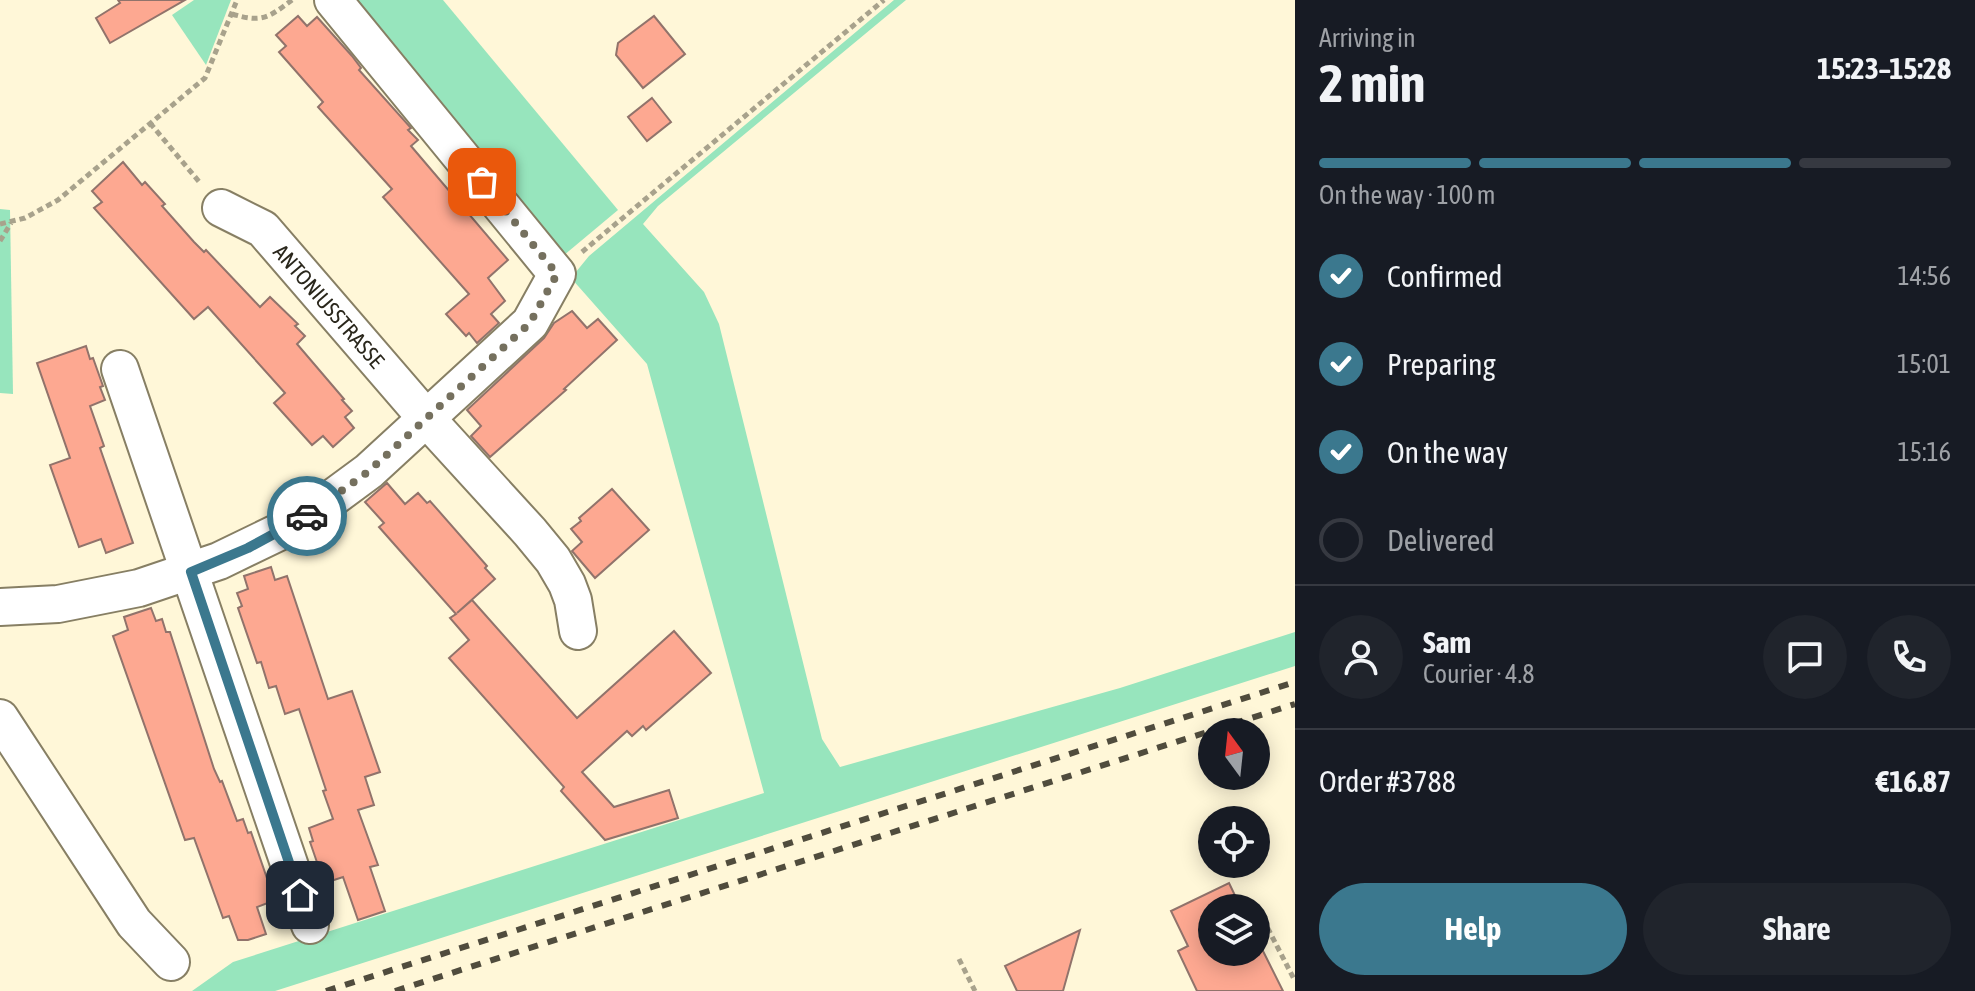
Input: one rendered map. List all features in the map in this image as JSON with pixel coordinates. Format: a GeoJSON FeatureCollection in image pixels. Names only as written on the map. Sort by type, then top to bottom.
{"type":"FeatureCollection","features":[{"type":"Feature","properties":{"kind":"street"},"geometry":{"type":"LineString","coordinates":[[0,607],[58,604],[139,588],[191,572],[248,548],[312,513],[369,471],[530,323],[557,274],[333,0]]}},
{"type":"Feature","properties":{"kind":"street","name":"ANTONIUSSTRASSE"},"geometry":{"type":"LineString","coordinates":[[221,208],[263,229],[553,560],[573,600],[578,631]]}},
{"type":"Feature","properties":{"kind":"street"},"geometry":{"type":"LineString","coordinates":[[120,369],[310,925]]}},
{"type":"Feature","properties":{"kind":"street"},"geometry":{"type":"LineString","coordinates":[[0,718],[134,923],[171,962]]}},
{"type":"Feature","properties":{"kind":"path"},"geometry":{"type":"LineString","coordinates":[[0,224],[34,214],[58,200],[205,78],[237,0]]}},
{"type":"Feature","properties":{"kind":"path"},"geometry":{"type":"LineString","coordinates":[[232,14],[259,20],[269,17],[292,0]]}},
{"type":"Feature","properties":{"kind":"path"},"geometry":{"type":"LineString","coordinates":[[557,274],[884,0]]}},
{"type":"Feature","properties":{"kind":"path"},"geometry":{"type":"LineString","coordinates":[[150,123],[221,208]]}},
{"type":"Feature","properties":{"kind":"path"},"geometry":{"type":"LineString","coordinates":[[0,241],[11,223]]}},
{"type":"Feature","properties":{"kind":"path"},"geometry":{"type":"LineString","coordinates":[[1270,933],[1295,981]]}},
{"type":"Feature","properties":{"kind":"path"},"geometry":{"type":"LineString","coordinates":[[959,959],[975,991]]}},
{"type":"Feature","properties":{"kind":"green space"},"geometry":{"type":"Polygon","coordinates":[[[194,0],[231,0],[206,65],[172,15],[194,0]]]}},
{"type":"Feature","properties":{"kind":"green space"},"geometry":{"type":"Polygon","coordinates":[[[354,0],[443,0],[618,210],[557,261],[354,0]]]}},
{"type":"Feature","properties":{"kind":"green space"},"geometry":{"type":"Polygon","coordinates":[[[894,0],[906,0],[658,206],[643,224],[704,292],[719,324],[822,739],[840,767],[1120,688],[1295,632],[1295,666],[275,991],[192,991],[233,962],[764,793],[647,364],[571,278],[589,256],[894,0]]]}},
{"type":"Feature","properties":{"kind":"green space"},"geometry":{"type":"Polygon","coordinates":[[[0,209],[10,210],[13,394],[0,393],[0,209]]]}},
{"type":"Feature","properties":{"kind":"building"},"geometry":{"type":"Polygon","coordinates":[[[118,0],[185,0],[110,43],[96,18],[120,3],[118,0]]]}},
{"type":"Feature","properties":{"kind":"building"},"geometry":{"type":"Polygon","coordinates":[[[298,16],[307,26],[317,17],[352,56],[361,68],[359,70],[411,128],[408,130],[418,140],[411,146],[508,260],[488,278],[505,301],[491,314],[499,323],[477,343],[469,333],[466,336],[446,314],[469,294],[383,197],[392,189],[318,107],[323,102],[279,52],[286,46],[276,35],[298,16]]]}},
{"type":"Feature","properties":{"kind":"building"},"geometry":{"type":"Polygon","coordinates":[[[654,16],[685,54],[643,88],[616,55],[618,43],[654,16]]]}},
{"type":"Feature","properties":{"kind":"building"},"geometry":{"type":"Polygon","coordinates":[[[652,98],[671,122],[647,141],[628,117],[652,98]]]}},
{"type":"Feature","properties":{"kind":"building"},"geometry":{"type":"Polygon","coordinates":[[[123,162],[142,185],[145,182],[165,204],[162,206],[194,242],[204,252],[206,250],[260,307],[270,297],[298,324],[295,326],[305,336],[297,344],[352,411],[345,417],[354,428],[333,447],[323,436],[312,445],[274,403],[285,393],[208,307],[194,319],[94,208],[102,202],[92,191],[123,162]]]}},
{"type":"Feature","properties":{"kind":"building"},"geometry":{"type":"Polygon","coordinates":[[[572,311],[587,328],[598,319],[617,340],[490,457],[471,436],[481,426],[467,410],[544,338],[554,323],[572,311]]]}},
{"type":"Feature","properties":{"kind":"building"},"geometry":{"type":"Polygon","coordinates":[[[86,346],[103,386],[100,387],[105,400],[90,406],[104,446],[100,448],[133,543],[106,553],[101,539],[79,547],[50,465],[70,458],[37,363],[86,346]]]}},
{"type":"Feature","properties":{"kind":"building"},"geometry":{"type":"Polygon","coordinates":[[[387,483],[405,504],[418,493],[427,503],[430,501],[495,579],[457,613],[472,600],[577,718],[674,631],[711,673],[646,730],[643,726],[632,736],[627,731],[582,772],[614,807],[669,790],[678,818],[605,840],[561,791],[564,787],[449,658],[469,640],[450,618],[456,614],[379,527],[384,523],[365,502],[387,483]]]}},
{"type":"Feature","properties":{"kind":"building"},"geometry":{"type":"Polygon","coordinates":[[[612,489],[649,530],[595,578],[572,551],[582,542],[571,529],[612,489]]]}},
{"type":"Feature","properties":{"kind":"building"},"geometry":{"type":"Polygon","coordinates":[[[271,567],[275,580],[287,576],[328,699],[352,691],[380,772],[365,777],[374,805],[358,810],[378,865],[370,867],[385,911],[358,920],[343,877],[328,882],[323,869],[320,871],[310,842],[313,841],[309,828],[333,819],[299,709],[285,714],[276,686],[269,688],[238,608],[242,606],[237,593],[248,589],[244,576],[271,567]]]}},
{"type":"Feature","properties":{"kind":"building"},"geometry":{"type":"Polygon","coordinates":[[[151,608],[156,621],[162,619],[166,632],[170,632],[214,769],[222,781],[237,821],[243,819],[248,833],[251,832],[270,887],[273,901],[257,907],[266,934],[248,940],[238,940],[229,916],[223,918],[194,838],[185,840],[113,636],[128,630],[124,617],[151,608]]]}},
{"type":"Feature","properties":{"kind":"building"},"geometry":{"type":"Polygon","coordinates":[[[1229,883],[1234,894],[1206,894],[1229,883]]]}},
{"type":"Feature","properties":{"kind":"building"},"geometry":{"type":"Polygon","coordinates":[[[1198,898],[1198,966],[1270,965],[1283,991],[1197,991],[1178,951],[1188,946],[1171,911],[1198,898]]]}},
{"type":"Feature","properties":{"kind":"building"},"geometry":{"type":"Polygon","coordinates":[[[1080,930],[1063,991],[1017,991],[1005,966],[1080,930]]]}},
{"type":"Feature","properties":{"kind":"railway"},"geometry":{"type":"LineString","coordinates":[[326,991],[1295,682]]}},
{"type":"Feature","properties":{"kind":"railway"},"geometry":{"type":"LineString","coordinates":[[395,991],[1295,704]]}},
{"type":"Feature","properties":{"kind":"way so far"},"geometry":{"type":"LineString","coordinates":[[307,516],[369,471],[530,323],[557,274],[482,182]]}},
{"type":"Feature","properties":{"kind":"route"},"geometry":{"type":"LineString","coordinates":[[300,895],[191,572],[248,548],[307,516]]}}]}
